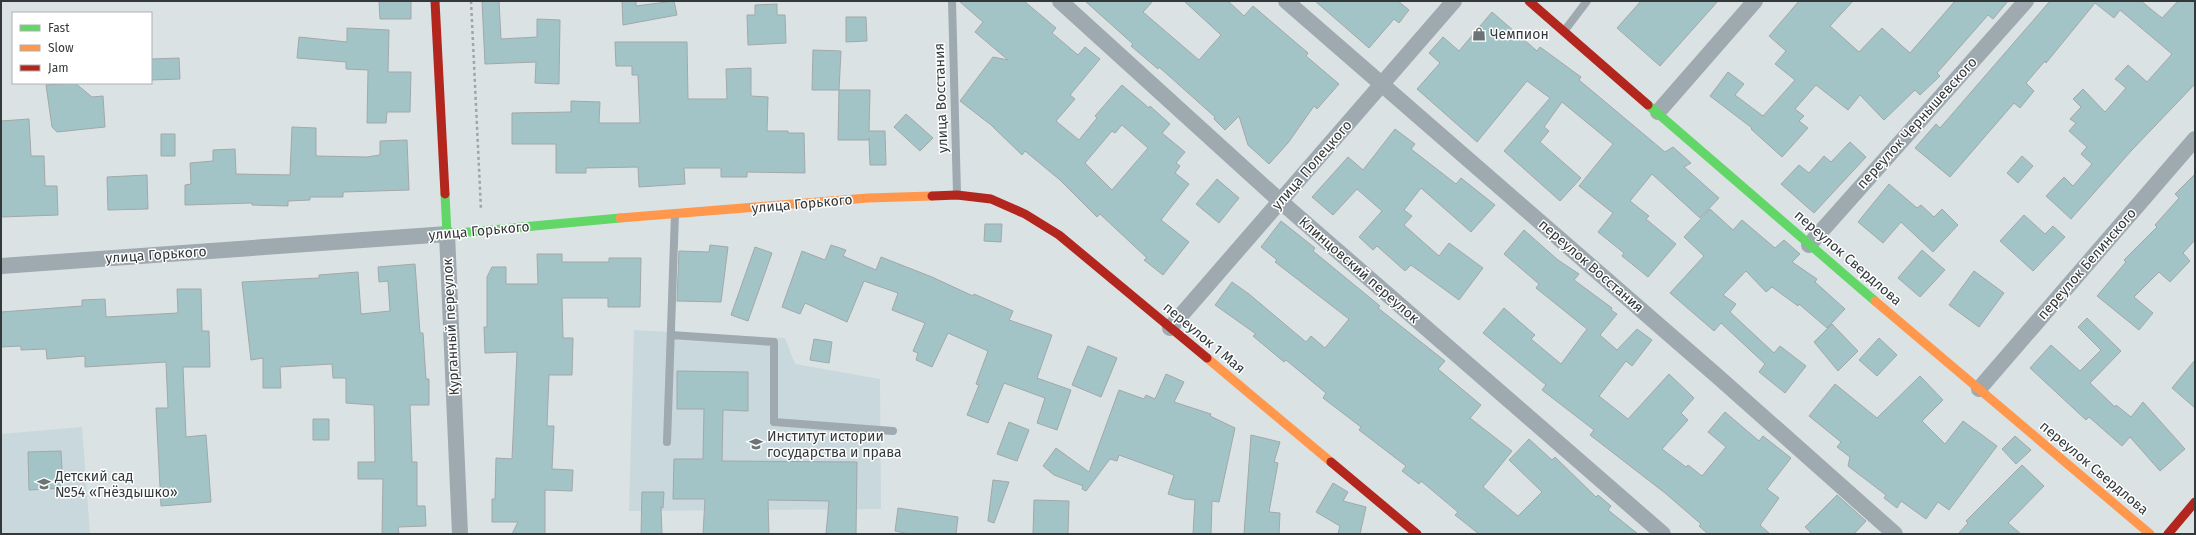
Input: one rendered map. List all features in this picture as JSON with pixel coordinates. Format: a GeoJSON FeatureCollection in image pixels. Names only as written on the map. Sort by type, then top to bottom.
{"type":"FeatureCollection","features":[{"type":"Feature","properties":{"kind":"street","name":"Курганный переулок"},"geometry":{"type":"LineString","coordinates":[[435,1],[460,534]]}},
{"type":"Feature","properties":{"kind":"street","name":"Клинцовский переулок"},"geometry":{"type":"LineString","coordinates":[[1060,1],[1280,201],[1663,534]]}},
{"type":"Feature","properties":{"kind":"street","name":"переулок Восстания"},"geometry":{"type":"LineString","coordinates":[[1286,1],[1895,534]]}},
{"type":"Feature","properties":{"kind":"street","name":"улица Полецкого"},"geometry":{"type":"LineString","coordinates":[[1170,328],[1454,1]]}},
{"type":"Feature","properties":{"kind":"street","name":"переулок Свердлова"},"geometry":{"type":"LineString","coordinates":[[1529,1],[1809,245],[2150,534]]}},
{"type":"Feature","properties":{"kind":"street"},"geometry":{"type":"LineString","coordinates":[[1658,112],[1755,1]]}},
{"type":"Feature","properties":{"kind":"street","name":"переулок Чернышевского"},"geometry":{"type":"LineString","coordinates":[[1809,245],[2026,1]]}},
{"type":"Feature","properties":{"kind":"street","name":"переулок Белинского"},"geometry":{"type":"LineString","coordinates":[[1980,389],[2195,139]]}},
{"type":"Feature","properties":{"kind":"street","name":"улица Горького"},"geometry":{"type":"LineString","coordinates":[[1,266],[447,234],[676,213],[868,198],[957,195]]}},
{"type":"Feature","properties":{"kind":"street","name":"переулок 1 Мая"},"geometry":{"type":"LineString","coordinates":[[957,195],[991,199],[1025,214],[1059,235],[1417,534]]}},
{"type":"Feature","properties":{"kind":"street"},"geometry":{"type":"LineString","coordinates":[[2168,534],[2195,502]]}},
{"type":"Feature","properties":{"kind":"lane","name":"улица Восстания"},"geometry":{"type":"LineString","coordinates":[[952,1],[957,195]]}},
{"type":"Feature","properties":{"kind":"lane"},"geometry":{"type":"LineString","coordinates":[[1564,30],[1588,1]]}},
{"type":"Feature","properties":{"kind":"lane"},"geometry":{"type":"LineString","coordinates":[[667,442],[676,213]]}},
{"type":"Feature","properties":{"kind":"lane"},"geometry":{"type":"LineString","coordinates":[[671,335],[774,342],[774,422],[893,431]]}},
{"type":"Feature","properties":{"kind":"path"},"geometry":{"type":"LineString","coordinates":[[471,1],[482,231]]}},
{"type":"Feature","properties":{"kind":"shaded area","name":"Институт истории государства и права"},"geometry":{"type":"Polygon","coordinates":[[[634,330],[785,338],[795,364],[880,379],[881,509],[629,511],[634,330]]]}},
{"type":"Feature","properties":{"kind":"shaded area","name":"Детский сад №54 «Гнёздышко»"},"geometry":{"type":"Polygon","coordinates":[[[82,427],[90,534],[1,534],[1,434],[82,427]]]}},
{"type":"Feature","properties":{"kind":"building"},"geometry":{"type":"Polygon","coordinates":[[[379,1],[411,1],[411,19],[380,19],[379,1]]]}},
{"type":"Feature","properties":{"kind":"building"},"geometry":{"type":"Polygon","coordinates":[[[482,1],[499,1],[501,39],[537,37],[537,19],[560,20],[559,84],[535,83],[536,62],[485,64],[482,1]]]}},
{"type":"Feature","properties":{"kind":"building"},"geometry":{"type":"Polygon","coordinates":[[[622,1],[636,1],[636,6],[674,1],[677,15],[623,25],[622,1]]]}},
{"type":"Feature","properties":{"kind":"building"},"geometry":{"type":"Polygon","coordinates":[[[959,1],[1024,1],[1056,28],[1052,33],[1078,55],[1085,47],[1100,59],[1070,95],[1075,99],[1056,121],[1079,140],[1097,118],[1095,116],[1122,85],[1149,108],[1150,106],[1170,124],[1162,133],[1185,152],[1176,163],[1180,166],[1175,173],[1189,184],[1161,220],[1189,242],[1163,275],[1144,260],[1147,258],[1100,214],[1097,217],[1060,180],[1025,151],[1022,155],[991,125],[960,101],[993,57],[1008,60],[975,32],[983,22],[959,1]],[[1122,125],[1115,133],[1112,131],[1085,163],[1112,190],[1148,148],[1122,125]]]}},
{"type":"Feature","properties":{"kind":"building"},"geometry":{"type":"Polygon","coordinates":[[[1085,1],[1153,1],[1143,12],[1199,60],[1221,35],[1184,1],[1228,1],[1244,16],[1253,6],[1308,53],[1306,56],[1339,84],[1317,109],[1314,106],[1288,143],[1269,164],[1248,145],[1239,116],[1225,130],[1214,119],[1215,117],[1159,67],[1158,69],[1131,46],[1133,44],[1085,1]]]}},
{"type":"Feature","properties":{"kind":"building"},"geometry":{"type":"Polygon","coordinates":[[[1315,1],[1398,1],[1409,10],[1399,23],[1394,19],[1369,48],[1315,1]]]}},
{"type":"Feature","properties":{"kind":"building"},"geometry":{"type":"Polygon","coordinates":[[[1641,1],[1718,1],[1660,66],[1617,28],[1641,1]]]}},
{"type":"Feature","properties":{"kind":"building"},"geometry":{"type":"Polygon","coordinates":[[[1799,1],[1853,1],[1830,26],[1859,52],[1882,28],[1910,53],[1955,1],[2008,1],[1993,19],[1988,15],[1937,73],[1940,76],[1920,95],[1915,90],[1884,120],[1860,95],[1848,110],[1816,85],[1795,109],[1804,116],[1799,121],[1808,128],[1782,157],[1751,129],[1752,128],[1710,96],[1728,72],[1744,84],[1735,95],[1763,116],[1795,80],[1775,64],[1786,51],[1769,36],[1799,1]]]}},
{"type":"Feature","properties":{"kind":"building"},"geometry":{"type":"Polygon","coordinates":[[[2050,1],[2141,1],[2162,18],[2178,1],[2195,1],[2195,84],[2131,151],[2071,219],[2046,196],[2064,177],[2073,186],[2092,164],[2081,154],[2087,147],[2069,131],[2076,123],[2070,119],[2081,107],[2073,99],[2083,89],[2105,112],[2126,88],[2115,79],[2128,65],[2147,82],[2172,54],[2120,10],[2114,18],[2095,3],[2046,63],[2045,61],[2026,83],[2034,91],[2020,108],[2014,103],[1950,177],[1915,148],[1936,124],[1940,128],[2050,1]]]}},
{"type":"Feature","properties":{"kind":"building"},"geometry":{"type":"Polygon","coordinates":[[[777,4],[777,15],[785,15],[786,43],[748,45],[747,15],[755,15],[755,5],[777,4]]]}},
{"type":"Feature","properties":{"kind":"building"},"geometry":{"type":"Polygon","coordinates":[[[1492,12],[1537,51],[1540,47],[1581,77],[1579,80],[1665,152],[1673,147],[1691,163],[1684,167],[1719,198],[1700,218],[1652,174],[1630,201],[1649,216],[1646,219],[1676,244],[1648,277],[1622,256],[1624,253],[1598,232],[1613,213],[1579,186],[1613,144],[1562,102],[1544,127],[1549,131],[1540,142],[1581,178],[1560,201],[1504,151],[1550,98],[1527,81],[1477,142],[1417,89],[1440,63],[1429,53],[1443,37],[1459,51],[1492,12]]]}},
{"type":"Feature","properties":{"kind":"building"},"geometry":{"type":"Polygon","coordinates":[[[846,17],[866,17],[867,41],[846,42],[846,17]]]}},
{"type":"Feature","properties":{"kind":"building"},"geometry":{"type":"Polygon","coordinates":[[[347,28],[389,30],[388,72],[411,72],[410,112],[387,112],[386,123],[367,123],[368,70],[346,69],[346,62],[297,58],[299,37],[347,42],[347,28]]]}},
{"type":"Feature","properties":{"kind":"building"},"geometry":{"type":"Polygon","coordinates":[[[615,42],[687,42],[688,99],[727,99],[726,69],[751,68],[751,96],[768,97],[767,131],[804,133],[805,173],[747,172],[747,177],[721,177],[721,168],[684,168],[685,184],[639,187],[638,167],[586,168],[586,173],[556,173],[556,144],[512,144],[512,113],[571,112],[571,101],[600,102],[599,123],[640,123],[638,75],[632,75],[632,66],[616,66],[615,42]]]}},
{"type":"Feature","properties":{"kind":"building"},"geometry":{"type":"Polygon","coordinates":[[[813,50],[841,51],[839,90],[812,90],[813,50]]]}},
{"type":"Feature","properties":{"kind":"building"},"geometry":{"type":"Polygon","coordinates":[[[179,58],[180,79],[152,80],[152,59],[179,58]]]}},
{"type":"Feature","properties":{"kind":"building"},"geometry":{"type":"Polygon","coordinates":[[[76,84],[92,97],[103,96],[105,127],[57,132],[52,127],[46,85],[76,84]]]}},
{"type":"Feature","properties":{"kind":"building"},"geometry":{"type":"Polygon","coordinates":[[[839,90],[870,90],[869,131],[885,131],[886,165],[870,165],[869,138],[869,140],[838,140],[839,90]]]}},
{"type":"Feature","properties":{"kind":"building"},"geometry":{"type":"Polygon","coordinates":[[[906,114],[933,138],[920,151],[894,127],[906,114]]]}},
{"type":"Feature","properties":{"kind":"building"},"geometry":{"type":"Polygon","coordinates":[[[29,119],[31,156],[44,156],[45,186],[57,186],[58,215],[1,217],[1,121],[29,119]]]}},
{"type":"Feature","properties":{"kind":"building"},"geometry":{"type":"Polygon","coordinates":[[[292,127],[316,128],[316,156],[367,157],[380,155],[380,141],[407,140],[409,190],[343,192],[343,197],[310,197],[310,200],[288,201],[288,206],[252,205],[252,203],[185,205],[185,185],[191,184],[190,163],[213,161],[213,150],[235,149],[236,174],[290,175],[292,127]]]}},
{"type":"Feature","properties":{"kind":"building"},"geometry":{"type":"Polygon","coordinates":[[[1395,129],[1415,144],[1411,149],[1456,184],[1461,178],[1495,205],[1471,232],[1421,188],[1404,210],[1412,216],[1404,225],[1439,256],[1449,243],[1483,268],[1459,300],[1411,265],[1405,271],[1377,246],[1373,250],[1359,237],[1382,211],[1357,189],[1333,215],[1312,197],[1348,157],[1363,170],[1395,129]]]}},
{"type":"Feature","properties":{"kind":"building"},"geometry":{"type":"Polygon","coordinates":[[[161,134],[175,134],[175,156],[161,156],[161,134]]]}},
{"type":"Feature","properties":{"kind":"building"},"geometry":{"type":"Polygon","coordinates":[[[1850,142],[1866,157],[1814,213],[1781,184],[1799,165],[1809,173],[1824,156],[1831,162],[1850,142]]]}},
{"type":"Feature","properties":{"kind":"building"},"geometry":{"type":"Polygon","coordinates":[[[2022,156],[2033,166],[2018,183],[2007,173],[2022,156]]]}},
{"type":"Feature","properties":{"kind":"building"},"geometry":{"type":"Polygon","coordinates":[[[2195,174],[2195,240],[2183,253],[2190,261],[2170,282],[2159,272],[2134,297],[2153,313],[2139,330],[2097,296],[2126,262],[2124,260],[2157,227],[2155,225],[2179,198],[2175,194],[2195,174]]]}},
{"type":"Feature","properties":{"kind":"building"},"geometry":{"type":"Polygon","coordinates":[[[147,175],[148,209],[108,210],[107,177],[147,175]]]}},
{"type":"Feature","properties":{"kind":"building"},"geometry":{"type":"Polygon","coordinates":[[[1217,179],[1239,198],[1219,223],[1196,204],[1217,179]]]}},
{"type":"Feature","properties":{"kind":"building"},"geometry":{"type":"Polygon","coordinates":[[[1889,184],[1917,208],[1921,205],[1934,217],[1942,209],[1958,225],[1933,252],[1901,222],[1883,243],[1858,222],[1889,184]]]}},
{"type":"Feature","properties":{"kind":"building"},"geometry":{"type":"Polygon","coordinates":[[[1710,209],[1733,230],[1742,220],[1775,248],[1784,240],[1800,254],[1792,262],[1817,279],[1815,282],[1845,309],[1827,328],[1799,304],[1798,306],[1772,287],[1766,292],[1746,271],[1723,295],[1736,304],[1730,312],[1774,353],[1780,346],[1806,366],[1785,393],[1759,372],[1765,364],[1721,323],[1714,331],[1670,293],[1704,256],[1684,237],[1710,209]]]}},
{"type":"Feature","properties":{"kind":"building"},"geometry":{"type":"Polygon","coordinates":[[[2024,215],[2045,234],[2053,226],[2065,237],[2033,271],[2000,241],[2024,215]]]}},
{"type":"Feature","properties":{"kind":"building"},"geometry":{"type":"Polygon","coordinates":[[[1281,221],[1315,248],[1313,251],[1380,306],[1378,308],[1445,361],[1438,369],[1481,405],[1470,418],[1512,451],[1483,487],[1518,516],[1542,492],[1509,460],[1529,439],[1552,460],[1555,457],[1596,497],[1598,495],[1611,506],[1608,510],[1638,534],[1479,534],[1455,515],[1458,512],[1421,481],[1419,484],[1402,471],[1406,466],[1359,430],[1361,427],[1323,398],[1326,393],[1286,360],[1284,362],[1253,336],[1256,334],[1215,305],[1232,282],[1249,294],[1306,342],[1311,336],[1325,348],[1349,319],[1275,262],[1277,260],[1261,247],[1281,221]]]}},
{"type":"Feature","properties":{"kind":"building"},"geometry":{"type":"Polygon","coordinates":[[[985,224],[1002,224],[1001,242],[984,241],[985,224]]]}},
{"type":"Feature","properties":{"kind":"building"},"geometry":{"type":"Polygon","coordinates":[[[1524,230],[1558,260],[1579,274],[1574,280],[1612,308],[1611,310],[1617,314],[1600,335],[1617,350],[1637,329],[1652,340],[1632,366],[1626,361],[1599,396],[1628,419],[1669,374],[1694,398],[1681,413],[1688,420],[1662,449],[1686,467],[1688,465],[1702,476],[1726,447],[1708,432],[1725,412],[1759,441],[1763,436],[1791,458],[1767,489],[1779,498],[1760,525],[1770,534],[1708,534],[1699,526],[1701,524],[1665,493],[1590,435],[1594,430],[1542,390],[1546,385],[1483,333],[1504,308],[1535,335],[1531,339],[1561,364],[1587,329],[1536,288],[1539,284],[1504,254],[1524,230]]]}},
{"type":"Feature","properties":{"kind":"building"},"geometry":{"type":"Polygon","coordinates":[[[710,245],[728,247],[721,302],[677,301],[679,251],[709,252],[710,245]]]}},
{"type":"Feature","properties":{"kind":"building"},"geometry":{"type":"Polygon","coordinates":[[[831,245],[846,250],[843,256],[876,270],[881,257],[932,277],[973,296],[974,294],[1013,311],[1009,320],[1052,335],[1037,378],[1071,390],[1057,430],[1037,423],[1045,398],[1004,383],[988,423],[967,415],[979,385],[976,384],[988,351],[948,333],[932,367],[916,360],[918,353],[913,351],[925,323],[892,310],[898,293],[864,281],[847,322],[805,303],[800,314],[782,307],[802,251],[825,260],[831,245]]]}},
{"type":"Feature","properties":{"kind":"building"},"geometry":{"type":"Polygon","coordinates":[[[755,247],[772,253],[748,321],[731,315],[755,247]]]}},
{"type":"Feature","properties":{"kind":"building"},"geometry":{"type":"Polygon","coordinates":[[[1922,250],[1945,270],[1920,297],[1898,278],[1922,250]]]}},
{"type":"Feature","properties":{"kind":"building"},"geometry":{"type":"Polygon","coordinates":[[[537,254],[562,254],[562,262],[609,262],[609,258],[641,258],[640,307],[608,307],[608,298],[562,298],[563,338],[573,338],[572,375],[549,375],[547,426],[554,426],[552,469],[573,470],[572,491],[545,490],[545,534],[512,534],[518,522],[492,522],[492,499],[495,499],[496,458],[512,459],[517,352],[485,353],[484,327],[487,327],[487,277],[492,267],[506,267],[506,284],[538,284],[537,254]]]}},
{"type":"Feature","properties":{"kind":"building"},"geometry":{"type":"Polygon","coordinates":[[[415,264],[420,333],[423,333],[426,379],[429,379],[429,405],[410,405],[412,462],[417,462],[417,506],[425,506],[426,526],[398,527],[399,534],[382,534],[383,479],[358,479],[358,462],[375,462],[374,405],[346,403],[346,378],[333,378],[332,364],[280,367],[281,388],[263,388],[263,358],[251,360],[242,282],[319,278],[319,275],[358,272],[361,314],[390,311],[388,281],[379,282],[378,267],[415,264]]]}},
{"type":"Feature","properties":{"kind":"building"},"geometry":{"type":"Polygon","coordinates":[[[1974,271],[2004,293],[1979,327],[1949,305],[1974,271]]]}},
{"type":"Feature","properties":{"kind":"building"},"geometry":{"type":"Polygon","coordinates":[[[177,289],[201,289],[202,331],[209,331],[210,367],[183,367],[186,437],[206,435],[211,502],[161,506],[156,408],[168,408],[166,362],[85,367],[85,356],[47,359],[46,349],[21,350],[21,346],[1,347],[1,312],[82,306],[82,300],[105,299],[106,317],[178,313],[177,289]]]}},
{"type":"Feature","properties":{"kind":"building"},"geometry":{"type":"Polygon","coordinates":[[[2087,318],[2121,351],[2090,383],[2115,407],[2116,405],[2131,417],[2143,402],[2185,449],[2160,471],[2130,437],[2122,446],[2089,417],[2086,420],[2030,368],[2051,345],[2080,371],[2101,350],[2078,327],[2087,318]]]}},
{"type":"Feature","properties":{"kind":"building"},"geometry":{"type":"Polygon","coordinates":[[[1832,324],[1858,351],[1838,371],[1814,342],[1832,324]]]}},
{"type":"Feature","properties":{"kind":"building"},"geometry":{"type":"Polygon","coordinates":[[[1879,338],[1897,355],[1877,376],[1859,360],[1879,338]]]}},
{"type":"Feature","properties":{"kind":"building"},"geometry":{"type":"Polygon","coordinates":[[[814,339],[832,342],[829,363],[810,360],[814,339]]]}},
{"type":"Feature","properties":{"kind":"building"},"geometry":{"type":"Polygon","coordinates":[[[1088,346],[1117,358],[1101,397],[1072,385],[1088,346]]]}},
{"type":"Feature","properties":{"kind":"building"},"geometry":{"type":"Polygon","coordinates":[[[2195,360],[2195,408],[2172,388],[2195,360]]]}},
{"type":"Feature","properties":{"kind":"building"},"geometry":{"type":"Polygon","coordinates":[[[677,371],[748,372],[748,411],[723,410],[722,461],[857,462],[856,534],[826,534],[829,501],[768,500],[769,534],[703,534],[705,499],[673,499],[674,459],[703,459],[704,409],[677,409],[677,371]]]}},
{"type":"Feature","properties":{"kind":"building"},"geometry":{"type":"Polygon","coordinates":[[[1166,374],[1184,382],[1174,402],[1211,414],[1210,416],[1235,428],[1219,502],[1212,501],[1211,534],[1193,534],[1195,500],[1184,499],[1168,494],[1174,475],[1119,455],[1117,461],[1110,459],[1086,491],[1082,489],[1083,486],[1054,475],[1043,466],[1056,448],[1089,472],[1119,390],[1144,399],[1146,395],[1155,399],[1166,374]]]}},
{"type":"Feature","properties":{"kind":"building"},"geometry":{"type":"Polygon","coordinates":[[[1920,376],[1943,400],[1922,421],[1945,444],[1963,421],[1997,446],[1949,510],[1938,502],[1926,519],[1901,501],[1897,508],[1884,498],[1886,495],[1848,466],[1850,457],[1837,447],[1841,442],[1809,416],[1835,384],[1877,418],[1920,376]]]}},
{"type":"Feature","properties":{"kind":"building"},"geometry":{"type":"Polygon","coordinates":[[[313,419],[329,419],[329,440],[313,440],[313,419]]]}},
{"type":"Feature","properties":{"kind":"building"},"geometry":{"type":"Polygon","coordinates":[[[1009,422],[1029,430],[1017,461],[997,454],[1009,422]]]}},
{"type":"Feature","properties":{"kind":"building"},"geometry":{"type":"Polygon","coordinates":[[[1251,435],[1280,442],[1274,462],[1278,463],[1269,512],[1280,513],[1279,534],[1244,534],[1251,435]]]}},
{"type":"Feature","properties":{"kind":"building"},"geometry":{"type":"Polygon","coordinates":[[[2015,436],[2031,450],[2016,464],[2002,449],[2015,436]]]}},
{"type":"Feature","properties":{"kind":"building"},"geometry":{"type":"Polygon","coordinates":[[[61,451],[63,488],[29,490],[28,452],[61,451]]]}},
{"type":"Feature","properties":{"kind":"building"},"geometry":{"type":"Polygon","coordinates":[[[2022,465],[2044,486],[2008,523],[2021,534],[1958,534],[1968,523],[1966,521],[2022,465]]]}},
{"type":"Feature","properties":{"kind":"building"},"geometry":{"type":"Polygon","coordinates":[[[993,480],[1009,482],[994,523],[988,521],[993,480]]]}},
{"type":"Feature","properties":{"kind":"building"},"geometry":{"type":"Polygon","coordinates":[[[1333,483],[1348,492],[1343,501],[1366,507],[1360,534],[1338,534],[1340,526],[1316,512],[1333,483]]]}},
{"type":"Feature","properties":{"kind":"building"},"geometry":{"type":"Polygon","coordinates":[[[642,492],[664,492],[663,508],[661,507],[662,534],[641,534],[642,492]]]}},
{"type":"Feature","properties":{"kind":"building"},"geometry":{"type":"Polygon","coordinates":[[[1837,495],[1866,521],[1854,534],[1812,534],[1805,527],[1837,495]]]}},
{"type":"Feature","properties":{"kind":"building"},"geometry":{"type":"Polygon","coordinates":[[[1034,500],[1069,501],[1068,534],[1033,534],[1034,500]]]}},
{"type":"Feature","properties":{"kind":"building"},"geometry":{"type":"Polygon","coordinates":[[[898,508],[958,517],[956,534],[909,534],[895,531],[898,508]]]}},
{"type":"Feature","properties":{"kind":"traffic: fast"},"geometry":{"type":"LineString","coordinates":[[1648,105],[1875,301]]}},
{"type":"Feature","properties":{"kind":"traffic: fast"},"geometry":{"type":"LineString","coordinates":[[445,194],[447,234],[620,218]]}},
{"type":"Feature","properties":{"kind":"traffic: slow"},"geometry":{"type":"LineString","coordinates":[[620,218],[868,198],[932,196]]}},
{"type":"Feature","properties":{"kind":"traffic: slow"},"geometry":{"type":"LineString","coordinates":[[1875,301],[2150,534]]}},
{"type":"Feature","properties":{"kind":"traffic: slow"},"geometry":{"type":"LineString","coordinates":[[1207,358],[1331,462]]}},
{"type":"Feature","properties":{"kind":"traffic: jam"},"geometry":{"type":"LineString","coordinates":[[435,1],[445,194]]}},
{"type":"Feature","properties":{"kind":"traffic: jam"},"geometry":{"type":"LineString","coordinates":[[1529,1],[1648,105]]}},
{"type":"Feature","properties":{"kind":"traffic: jam"},"geometry":{"type":"LineString","coordinates":[[932,196],[957,195],[991,199],[1025,214],[1059,235],[1207,358]]}},
{"type":"Feature","properties":{"kind":"traffic: jam"},"geometry":{"type":"LineString","coordinates":[[1331,462],[1417,534]]}},
{"type":"Feature","properties":{"kind":"traffic: jam"},"geometry":{"type":"LineString","coordinates":[[2168,534],[2195,502]]}},
{"type":"Feature","properties":{"kind":"place","name":"Чемпион"},"geometry":{"type":"Point","coordinates":[1479,34]}},
{"type":"Feature","properties":{"kind":"place","name":"Институт истории государства и права"},"geometry":{"type":"Point","coordinates":[756,444]}},
{"type":"Feature","properties":{"kind":"place","name":"Детский сад №54 «Гнёздышко»"},"geometry":{"type":"Point","coordinates":[44,484]}}]}
